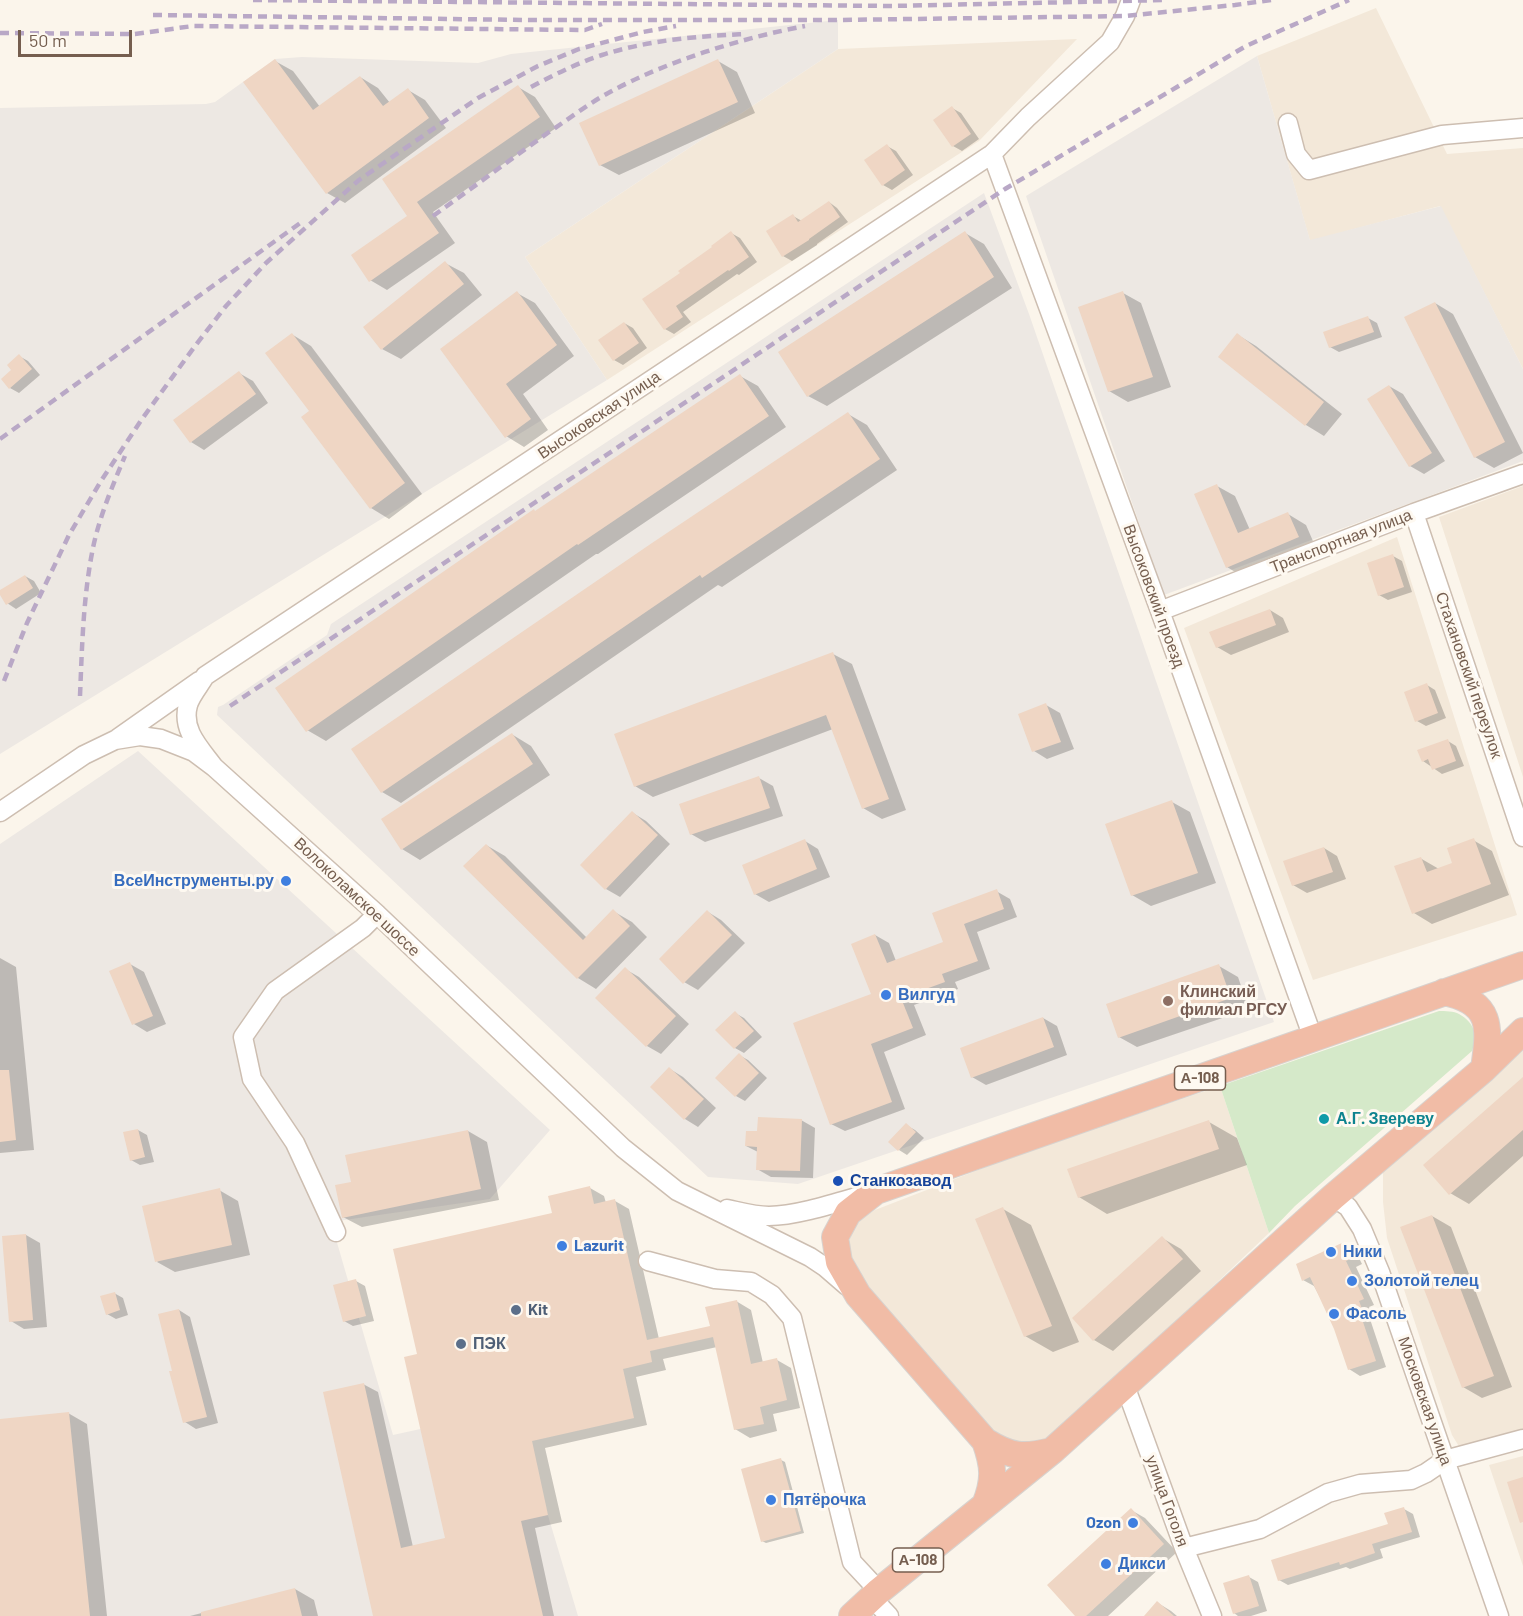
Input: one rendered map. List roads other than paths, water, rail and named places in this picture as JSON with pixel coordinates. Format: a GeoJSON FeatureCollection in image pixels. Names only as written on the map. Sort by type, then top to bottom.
{"type":"FeatureCollection","features":[{"type":"Feature","properties":{"kind":"highway","name":"А-108"},"geometry":{"type":"LineString","coordinates":[[985,1505],[991,1487],[993,1468],[992,1458],[985,1441],[858,1295],[839,1262],[835,1237],[848,1213],[876,1191],[1523,965]]}},
{"type":"Feature","properties":{"kind":"highway"},"geometry":{"type":"LineString","coordinates":[[1444,992],[1470,1001],[1482,1012],[1487,1024],[1488,1042],[1484,1069]]}},
{"type":"Feature","properties":{"kind":"highway","name":"А-108"},"geometry":{"type":"LineString","coordinates":[[852,1616],[880,1602],[985,1505],[1053,1450],[1333,1197],[1484,1069],[1523,1031]]}},
{"type":"Feature","properties":{"kind":"highway","name":"А-108"},"geometry":{"type":"LineString","coordinates":[[985,1441],[1010,1454],[1035,1455],[1053,1450]]}},
{"type":"Feature","properties":{"kind":"street","name":"Высоковская улица"},"geometry":{"type":"LineString","coordinates":[[115,740],[205,676],[992,154],[1028,117],[1110,42],[1131,0]]}},
{"type":"Feature","properties":{"kind":"street"},"geometry":{"type":"LineString","coordinates":[[1288,123],[1296,154],[1309,170],[1443,135],[1523,129]]}},
{"type":"Feature","properties":{"kind":"street","name":"Высоковский проезд"},"geometry":{"type":"LineString","coordinates":[[992,154],[1160,611],[1313,1038]]}},
{"type":"Feature","properties":{"kind":"street","name":"Транспортная улица"},"geometry":{"type":"LineString","coordinates":[[1160,611],[1414,513],[1523,474]]}},
{"type":"Feature","properties":{"kind":"street","name":"Стахановский переулок"},"geometry":{"type":"LineString","coordinates":[[1414,513],[1523,837]]}},
{"type":"Feature","properties":{"kind":"street","name":"Высоковская улица"},"geometry":{"type":"LineString","coordinates":[[205,676],[189,703],[186,719],[192,738],[214,767]]}},
{"type":"Feature","properties":{"kind":"street","name":"Волоколамское шоссе"},"geometry":{"type":"LineString","coordinates":[[0,812],[84,756],[115,740],[140,736],[161,740],[194,752],[214,767],[377,914],[623,1148],[677,1191],[810,1257],[858,1295]]}},
{"type":"Feature","properties":{"kind":"street"},"geometry":{"type":"LineString","coordinates":[[336,1232],[296,1143],[252,1079],[243,1037],[275,991],[363,928],[377,914]]}},
{"type":"Feature","properties":{"kind":"street","name":"Волоколамское шоссе"},"geometry":{"type":"LineString","coordinates":[[677,1191],[723,1208],[746,1214],[769,1216],[789,1214],[876,1191]]}},
{"type":"Feature","properties":{"kind":"street","name":"Московская улица"},"geometry":{"type":"LineString","coordinates":[[1333,1197],[1348,1207],[1362,1229],[1380,1272],[1499,1616]]}},
{"type":"Feature","properties":{"kind":"street"},"geometry":{"type":"LineString","coordinates":[[648,1261],[715,1279],[751,1282],[772,1295],[792,1318],[852,1562],[880,1602]]}},
{"type":"Feature","properties":{"kind":"street","name":"улица Гоголя"},"geometry":{"type":"LineString","coordinates":[[1121,1388],[1128,1394],[1184,1548],[1212,1616]]}},
{"type":"Feature","properties":{"kind":"street"},"geometry":{"type":"LineString","coordinates":[[1184,1548],[1260,1529],[1328,1493],[1360,1484],[1411,1480],[1445,1460],[1523,1439]]}},
{"type":"Feature","properties":{"kind":"railway"},"geometry":{"type":"LineString","coordinates":[[253,0],[892,6],[1166,0]]}},
{"type":"Feature","properties":{"kind":"railway"},"geometry":{"type":"LineString","coordinates":[[153,15],[526,20],[838,20],[1125,16],[1271,0]]}},
{"type":"Feature","properties":{"kind":"railway"},"geometry":{"type":"LineString","coordinates":[[230,706],[1005,189],[1246,46],[1349,0]]}},
{"type":"Feature","properties":{"kind":"railway"},"geometry":{"type":"LineString","coordinates":[[0,33],[135,34],[193,26],[585,30],[602,24]]}},
{"type":"Feature","properties":{"kind":"railway"},"geometry":{"type":"LineString","coordinates":[[4,681],[27,623],[69,535],[101,481],[195,346],[226,306],[266,263],[359,180],[478,98],[538,66],[579,49],[676,26]]}},
{"type":"Feature","properties":{"kind":"railway"},"geometry":{"type":"LineString","coordinates":[[433,216],[549,132],[610,92],[656,70],[705,52],[805,26]]}},
{"type":"Feature","properties":{"kind":"railway"},"geometry":{"type":"LineString","coordinates":[[531,87],[584,62],[620,50],[674,40],[747,34]]}},
{"type":"Feature","properties":{"kind":"railway"},"geometry":{"type":"LineString","coordinates":[[0,439],[303,221]]}},
{"type":"Feature","properties":{"kind":"railway"},"geometry":{"type":"LineString","coordinates":[[80,696],[85,606],[92,553],[110,492],[125,456]]}},
{"type":"Feature","properties":{"kind":"place","name":"ВсеИнструменты.ру"},"geometry":{"type":"Point","coordinates":[286,881]}},
{"type":"Feature","properties":{"kind":"place","name":"Вилгуд"},"geometry":{"type":"Point","coordinates":[886,995]}},
{"type":"Feature","properties":{"kind":"place","name":"Клинский филиал РГСУ"},"geometry":{"type":"Point","coordinates":[1168,1001]}},
{"type":"Feature","properties":{"kind":"place","name":"А.Г. Звереву"},"geometry":{"type":"Point","coordinates":[1324,1119]}},
{"type":"Feature","properties":{"kind":"place","name":"Станкозавод"},"geometry":{"type":"Point","coordinates":[838,1181]}},
{"type":"Feature","properties":{"kind":"place","name":"Lazurit"},"geometry":{"type":"Point","coordinates":[562,1246]}},
{"type":"Feature","properties":{"kind":"place","name":"Ники"},"geometry":{"type":"Point","coordinates":[1331,1252]}},
{"type":"Feature","properties":{"kind":"place","name":"Золотой телец"},"geometry":{"type":"Point","coordinates":[1352,1281]}},
{"type":"Feature","properties":{"kind":"place","name":"Kit"},"geometry":{"type":"Point","coordinates":[516,1310]}},
{"type":"Feature","properties":{"kind":"place","name":"Фасоль"},"geometry":{"type":"Point","coordinates":[1334,1314]}},
{"type":"Feature","properties":{"kind":"place","name":"ПЭК"},"geometry":{"type":"Point","coordinates":[461,1344]}},
{"type":"Feature","properties":{"kind":"place","name":"Пятёрочка"},"geometry":{"type":"Point","coordinates":[771,1500]}},
{"type":"Feature","properties":{"kind":"place","name":"Ozon"},"geometry":{"type":"Point","coordinates":[1133,1523]}},
{"type":"Feature","properties":{"kind":"place","name":"Дикси"},"geometry":{"type":"Point","coordinates":[1106,1564]}}]}
